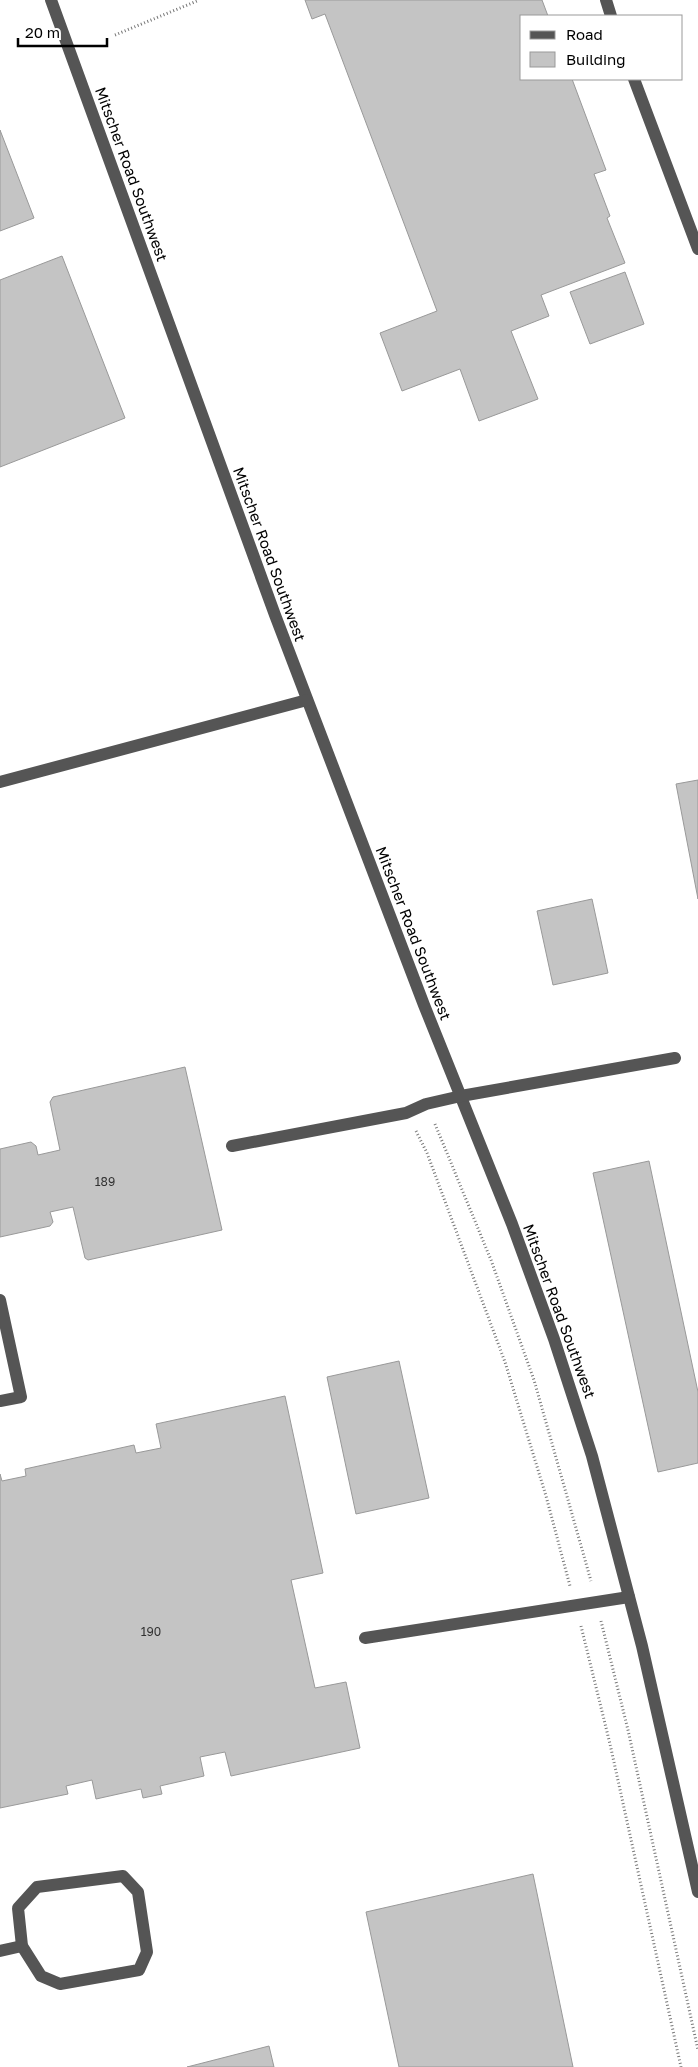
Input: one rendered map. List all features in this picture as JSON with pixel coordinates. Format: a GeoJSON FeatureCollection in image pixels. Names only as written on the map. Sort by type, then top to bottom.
{"type":"FeatureCollection","features":[{"type":"Feature","properties":{"kind":"street","name":"Mitscher Road Southwest"},"geometry":{"type":"LineString","coordinates":[[51,0],[307,700],[534,1281],[571,1388],[592,1456],[647,1665],[698,1892]]}},
{"type":"Feature","properties":{"kind":"street"},"geometry":{"type":"LineString","coordinates":[[606,0],[611,15]]}},
{"type":"Feature","properties":{"kind":"street"},"geometry":{"type":"LineString","coordinates":[[634,80],[698,248]]}},
{"type":"Feature","properties":{"kind":"street"},"geometry":{"type":"LineString","coordinates":[[0,782],[307,700]]}},
{"type":"Feature","properties":{"kind":"street"},"geometry":{"type":"LineString","coordinates":[[232,1146],[406,1113],[426,1104],[461,1096],[674,1058]]}},
{"type":"Feature","properties":{"kind":"street"},"geometry":{"type":"LineString","coordinates":[[0,1300],[21,1397],[0,1401]]}},
{"type":"Feature","properties":{"kind":"street"},"geometry":{"type":"LineString","coordinates":[[365,1638],[629,1597]]}},
{"type":"Feature","properties":{"kind":"street"},"geometry":{"type":"LineString","coordinates":[[123,1876],[138,1892],[147,1952],[139,1970],[60,1984],[41,1976],[22,1946],[18,1908],[37,1887],[123,1876]]}},
{"type":"Feature","properties":{"kind":"street"},"geometry":{"type":"LineString","coordinates":[[0,1951],[22,1946]]}},
{"type":"Feature","properties":{"kind":"path"},"geometry":{"type":"LineString","coordinates":[[115,35],[197,1]]}},
{"type":"Feature","properties":{"kind":"path"},"geometry":{"type":"LineString","coordinates":[[426,1104],[484,1242],[534,1380],[587,1563],[628,1730],[698,2050]]}},
{"type":"Feature","properties":{"kind":"building"},"geometry":{"type":"Polygon","coordinates":[[[305,0],[542,0],[548,15],[520,15],[520,80],[572,80],[606,170],[594,174],[610,216],[607,218],[625,263],[541,295],[549,316],[511,331],[538,399],[479,421],[460,369],[402,391],[380,333],[437,311],[325,14],[312,19],[305,0]]]}},
{"type":"Feature","properties":{"kind":"building"},"geometry":{"type":"Polygon","coordinates":[[[0,130],[34,218],[0,231],[0,130]]]}},
{"type":"Feature","properties":{"kind":"building"},"geometry":{"type":"Polygon","coordinates":[[[62,256],[125,418],[0,467],[0,280],[62,256]]]}},
{"type":"Feature","properties":{"kind":"building"},"geometry":{"type":"Polygon","coordinates":[[[625,272],[644,324],[590,344],[570,292],[625,272]]]}},
{"type":"Feature","properties":{"kind":"building"},"geometry":{"type":"Polygon","coordinates":[[[698,780],[698,899],[676,784],[698,780]]]}},
{"type":"Feature","properties":{"kind":"building"},"geometry":{"type":"Polygon","coordinates":[[[592,899],[608,973],[553,985],[537,911],[592,899]]]}},
{"type":"Feature","properties":{"kind":"building"},"geometry":{"type":"Polygon","coordinates":[[[185,1067],[222,1230],[88,1260],[85,1258],[73,1207],[50,1212],[53,1222],[50,1226],[0,1237],[0,1149],[31,1142],[36,1146],[38,1155],[60,1150],[50,1102],[53,1097],[185,1067]]]}},
{"type":"Feature","properties":{"kind":"building"},"geometry":{"type":"Polygon","coordinates":[[[649,1161],[698,1392],[698,1463],[658,1472],[593,1173],[649,1161]]]}},
{"type":"Feature","properties":{"kind":"building"},"geometry":{"type":"Polygon","coordinates":[[[399,1361],[429,1498],[356,1514],[327,1377],[399,1361]]]}},
{"type":"Feature","properties":{"kind":"building"},"geometry":{"type":"Polygon","coordinates":[[[285,1396],[323,1573],[291,1580],[315,1688],[346,1682],[360,1748],[231,1776],[225,1752],[200,1757],[204,1776],[160,1786],[162,1794],[143,1798],[141,1789],[96,1799],[92,1780],[66,1786],[68,1794],[0,1808],[0,1474],[2,1481],[26,1476],[25,1469],[134,1445],[136,1453],[161,1448],[156,1424],[285,1396]]]}},
{"type":"Feature","properties":{"kind":"building"},"geometry":{"type":"Polygon","coordinates":[[[533,1874],[573,2067],[399,2067],[366,1912],[533,1874]]]}},
{"type":"Feature","properties":{"kind":"building"},"geometry":{"type":"Polygon","coordinates":[[[269,2046],[274,2067],[187,2067],[269,2046]]]}}]}
